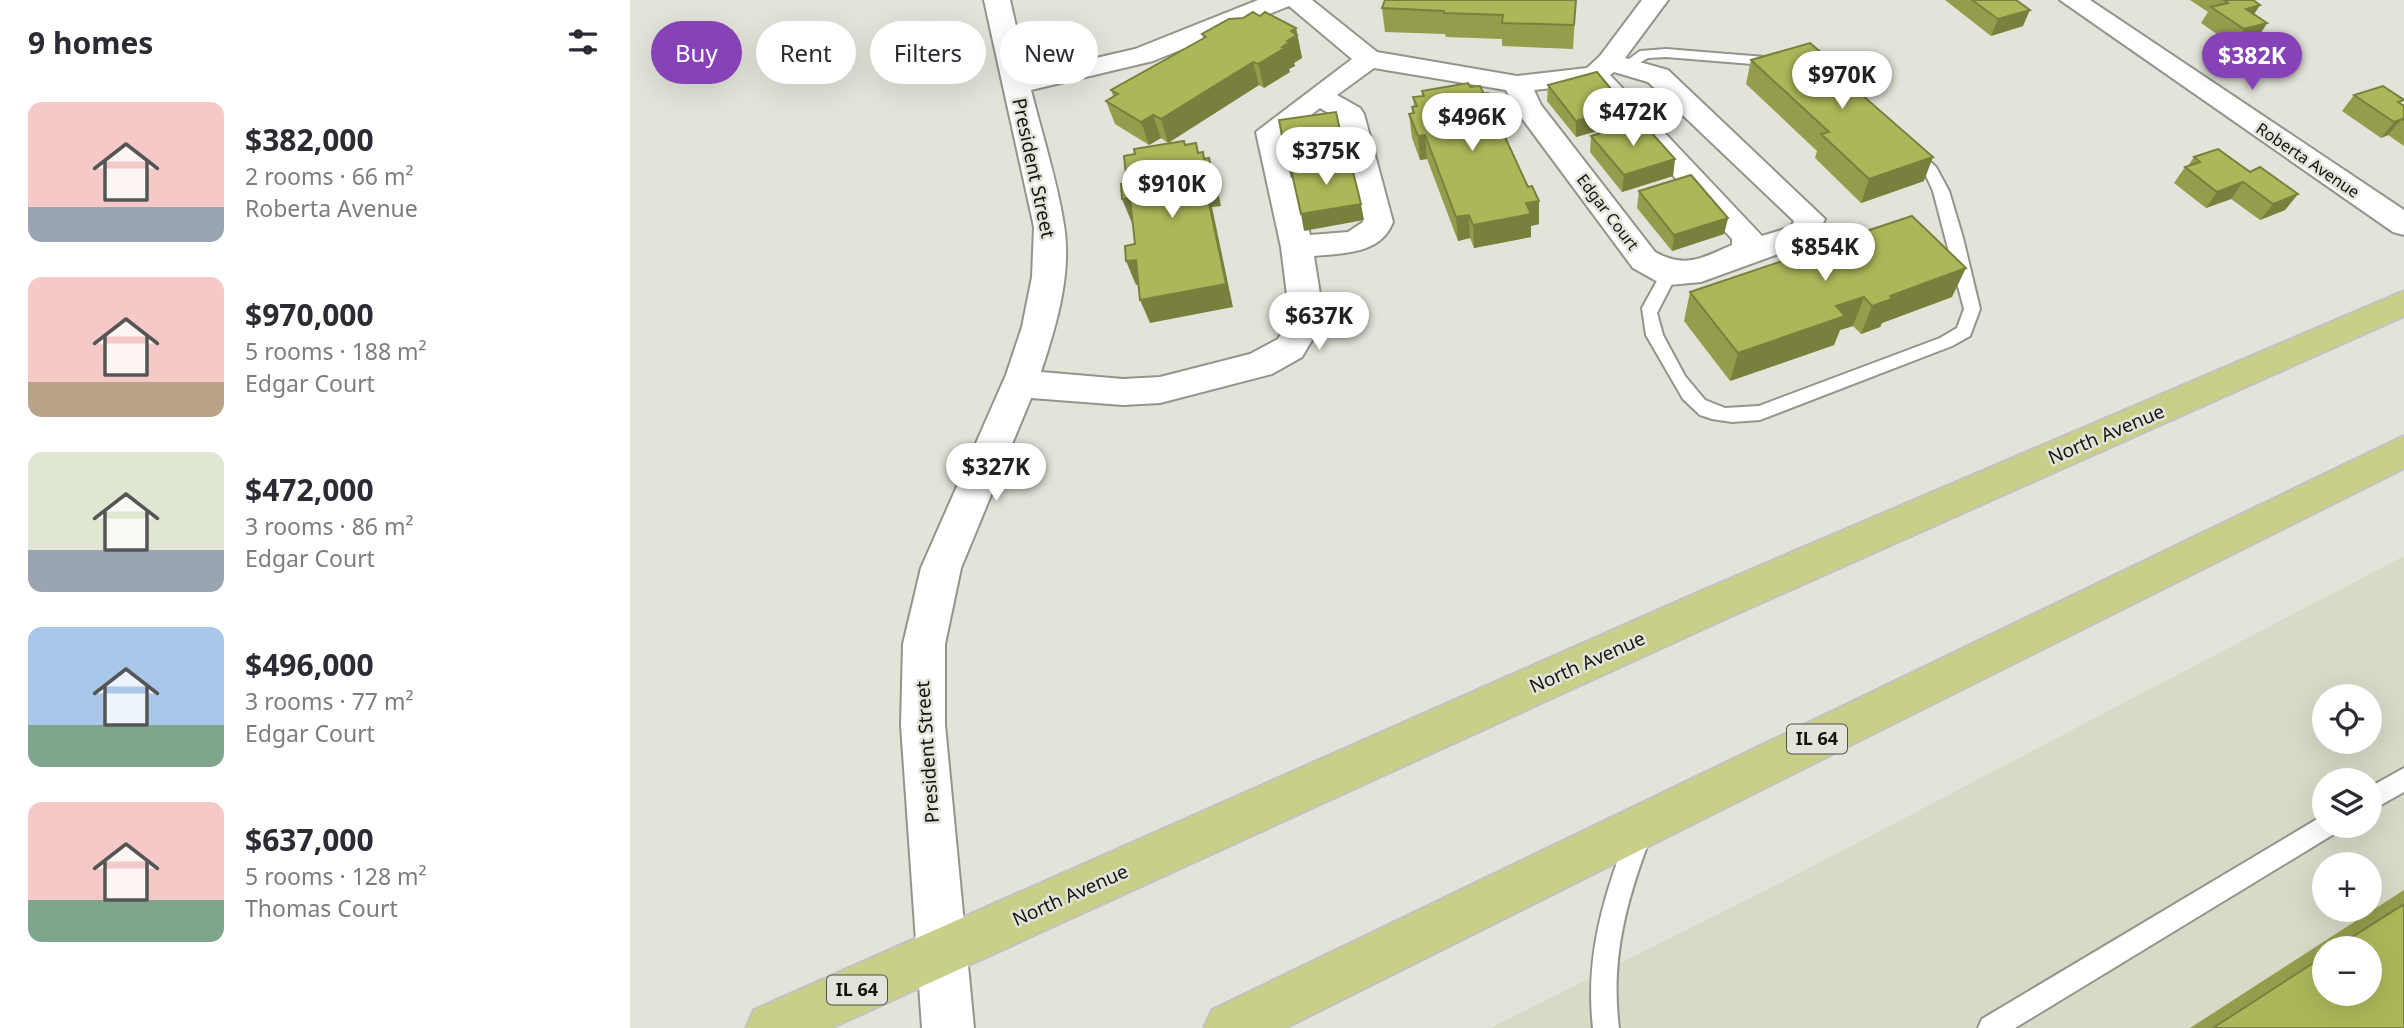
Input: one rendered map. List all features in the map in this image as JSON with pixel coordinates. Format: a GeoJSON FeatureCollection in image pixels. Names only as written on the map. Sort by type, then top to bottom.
{"type":"FeatureCollection","features":[{"type":"Feature","properties":{"kind":"main road","name":"North Avenue"},"geometry":{"type":"LineString","coordinates":[[772,1028],[1713,605],[2404,303]]}},
{"type":"Feature","properties":{"kind":"main road","name":"IL 64"},"geometry":{"type":"LineString","coordinates":[[1230,1028],[2400,458]]}},
{"type":"Feature","properties":{"kind":"street","name":"President Street"},"geometry":{"type":"LineString","coordinates":[[948,1028],[919,680],[928,617],[940,563],[971,485],[1018,384],[1047,298],[1051,253],[1049,227],[997,0]]}},
{"type":"Feature","properties":{"kind":"street"},"geometry":{"type":"LineString","coordinates":[[1016,85],[1144,55],[1252,10],[1284,0]]}},
{"type":"Feature","properties":{"kind":"street"},"geometry":{"type":"LineString","coordinates":[[1297,0],[1369,59],[1517,84],[1610,68],[1658,76],[1810,219],[1803,234],[1746,252],[1701,271],[1669,274]]}},
{"type":"Feature","properties":{"kind":"street"},"geometry":{"type":"LineString","coordinates":[[1610,68],[1656,0]]}},
{"type":"Feature","properties":{"kind":"street","name":"Roberta Avenue"},"geometry":{"type":"LineString","coordinates":[[2073,0],[2404,225]]}},
{"type":"Feature","properties":{"kind":"street"},"geometry":{"type":"LineString","coordinates":[[1018,384],[1123,392],[1160,390],[1260,365],[1290,348],[1307,320],[1297,247],[1270,132],[1369,59]]}},
{"type":"Feature","properties":{"kind":"street"},"geometry":{"type":"LineString","coordinates":[[1610,68],[1746,236],[1749,243],[1746,252]]}},
{"type":"Feature","properties":{"kind":"street","name":"Edgar Court"},"geometry":{"type":"LineString","coordinates":[[1517,84],[1528,107],[1644,260],[1669,274]]}},
{"type":"Feature","properties":{"kind":"street"},"geometry":{"type":"LineString","coordinates":[[1297,247],[1353,242],[1374,232],[1378,222],[1350,114],[1318,96]]}},
{"type":"Feature","properties":{"kind":"lane"},"geometry":{"type":"LineString","coordinates":[[1610,68],[1644,54],[1666,53],[1799,65]]}},
{"type":"Feature","properties":{"kind":"lane"},"geometry":{"type":"LineString","coordinates":[[1669,274],[1649,312],[1651,327],[1690,397],[1705,410],[1731,416],[1760,413],[1946,342],[1964,332],[1972,309],[1941,191],[1929,167],[1897,136]]}},
{"type":"Feature","properties":{"kind":"lane"},"geometry":{"type":"LineString","coordinates":[[2382,793],[2404,779]]}},
{"type":"Feature","properties":{"kind":"lane"},"geometry":{"type":"LineString","coordinates":[[1606,1028],[1601,1000],[1603,947],[1616,894],[1643,825]]}},
{"type":"Feature","properties":{"kind":"lane"},"geometry":{"type":"LineString","coordinates":[[1991,1028],[2312,834]]}},
{"type":"Feature","properties":{"kind":"shaded area"},"geometry":{"type":"Polygon","coordinates":[[[2404,556],[2404,1028],[1490,1028],[1792,877],[2404,556]]]}},
{"type":"Feature","properties":{"kind":"building"},"geometry":{"type":"Polygon","coordinates":[[[1385,0],[1576,0],[1574,25],[1502,23],[1503,15],[1382,8],[1385,0]]]}},
{"type":"Feature","properties":{"kind":"building"},"geometry":{"type":"Polygon","coordinates":[[[1972,0],[2016,0],[2030,10],[1998,19],[1972,0]]]}},
{"type":"Feature","properties":{"kind":"building"},"geometry":{"type":"Polygon","coordinates":[[[2224,0],[2253,0],[2260,5],[2246,9],[2267,23],[2244,29],[2211,7],[2228,3],[2224,0]]]}},
{"type":"Feature","properties":{"kind":"building"},"geometry":{"type":"Polygon","coordinates":[[[1253,12],[1260,16],[1265,12],[1296,28],[1291,31],[1297,35],[1287,41],[1290,42],[1282,47],[1285,48],[1258,64],[1253,62],[1161,119],[1153,115],[1141,122],[1106,101],[1118,94],[1111,90],[1206,37],[1202,34],[1229,19],[1243,18],[1253,12]]]}},
{"type":"Feature","properties":{"kind":"building"},"geometry":{"type":"Polygon","coordinates":[[[1810,43],[1852,79],[1846,81],[1933,157],[1869,179],[1821,134],[1829,132],[1751,60],[1810,43]]]}},
{"type":"Feature","properties":{"kind":"building"},"geometry":{"type":"Polygon","coordinates":[[[1597,72],[1626,107],[1576,121],[1548,85],[1597,72]]]}},
{"type":"Feature","properties":{"kind":"building"},"geometry":{"type":"Polygon","coordinates":[[[1468,83],[1470,87],[1480,86],[1491,100],[1496,99],[1506,121],[1498,122],[1528,187],[1532,186],[1539,201],[1526,203],[1531,214],[1473,225],[1469,215],[1456,217],[1425,135],[1418,136],[1409,114],[1414,113],[1412,107],[1417,106],[1413,97],[1424,96],[1422,91],[1468,83]]]}},
{"type":"Feature","properties":{"kind":"building"},"geometry":{"type":"Polygon","coordinates":[[[2383,86],[2404,100],[2398,102],[2404,106],[2404,120],[2394,122],[2354,95],[2383,86]]]}},
{"type":"Feature","properties":{"kind":"building"},"geometry":{"type":"Polygon","coordinates":[[[1336,112],[1345,153],[1287,162],[1279,120],[1336,112]]]}},
{"type":"Feature","properties":{"kind":"building"},"geometry":{"type":"Polygon","coordinates":[[[1641,121],[1675,159],[1624,175],[1591,136],[1641,121]]]}},
{"type":"Feature","properties":{"kind":"building"},"geometry":{"type":"Polygon","coordinates":[[[1184,141],[1185,145],[1196,143],[1198,153],[1203,152],[1204,159],[1209,158],[1214,182],[1205,184],[1226,284],[1140,300],[1136,260],[1126,261],[1125,246],[1135,244],[1130,198],[1122,199],[1121,184],[1127,184],[1124,156],[1135,154],[1134,149],[1184,141]]]}},
{"type":"Feature","properties":{"kind":"building"},"geometry":{"type":"Polygon","coordinates":[[[2218,149],[2250,172],[2260,167],[2298,194],[2273,204],[2243,182],[2217,192],[2185,167],[2200,162],[2194,157],[2218,149]]]}},
{"type":"Feature","properties":{"kind":"building"},"geometry":{"type":"Polygon","coordinates":[[[1350,160],[1361,204],[1301,214],[1291,169],[1350,160]]]}},
{"type":"Feature","properties":{"kind":"building"},"geometry":{"type":"Polygon","coordinates":[[[1691,175],[1728,218],[1674,235],[1639,191],[1691,175]]]}},
{"type":"Feature","properties":{"kind":"building"},"geometry":{"type":"Polygon","coordinates":[[[1912,216],[1966,268],[1890,296],[1892,299],[1872,306],[1864,297],[1836,306],[1845,316],[1738,353],[1690,292],[1794,257],[1799,263],[1822,255],[1815,248],[1912,216]]]}},
{"type":"Feature","properties":{"kind":"building"},"geometry":{"type":"Polygon","coordinates":[[[2404,904],[2404,1028],[2213,1028],[2312,964],[2312,1006],[2382,1006],[2382,936],[2354,936],[2376,922],[2382,922],[2382,918],[2404,904]]]}}]}
